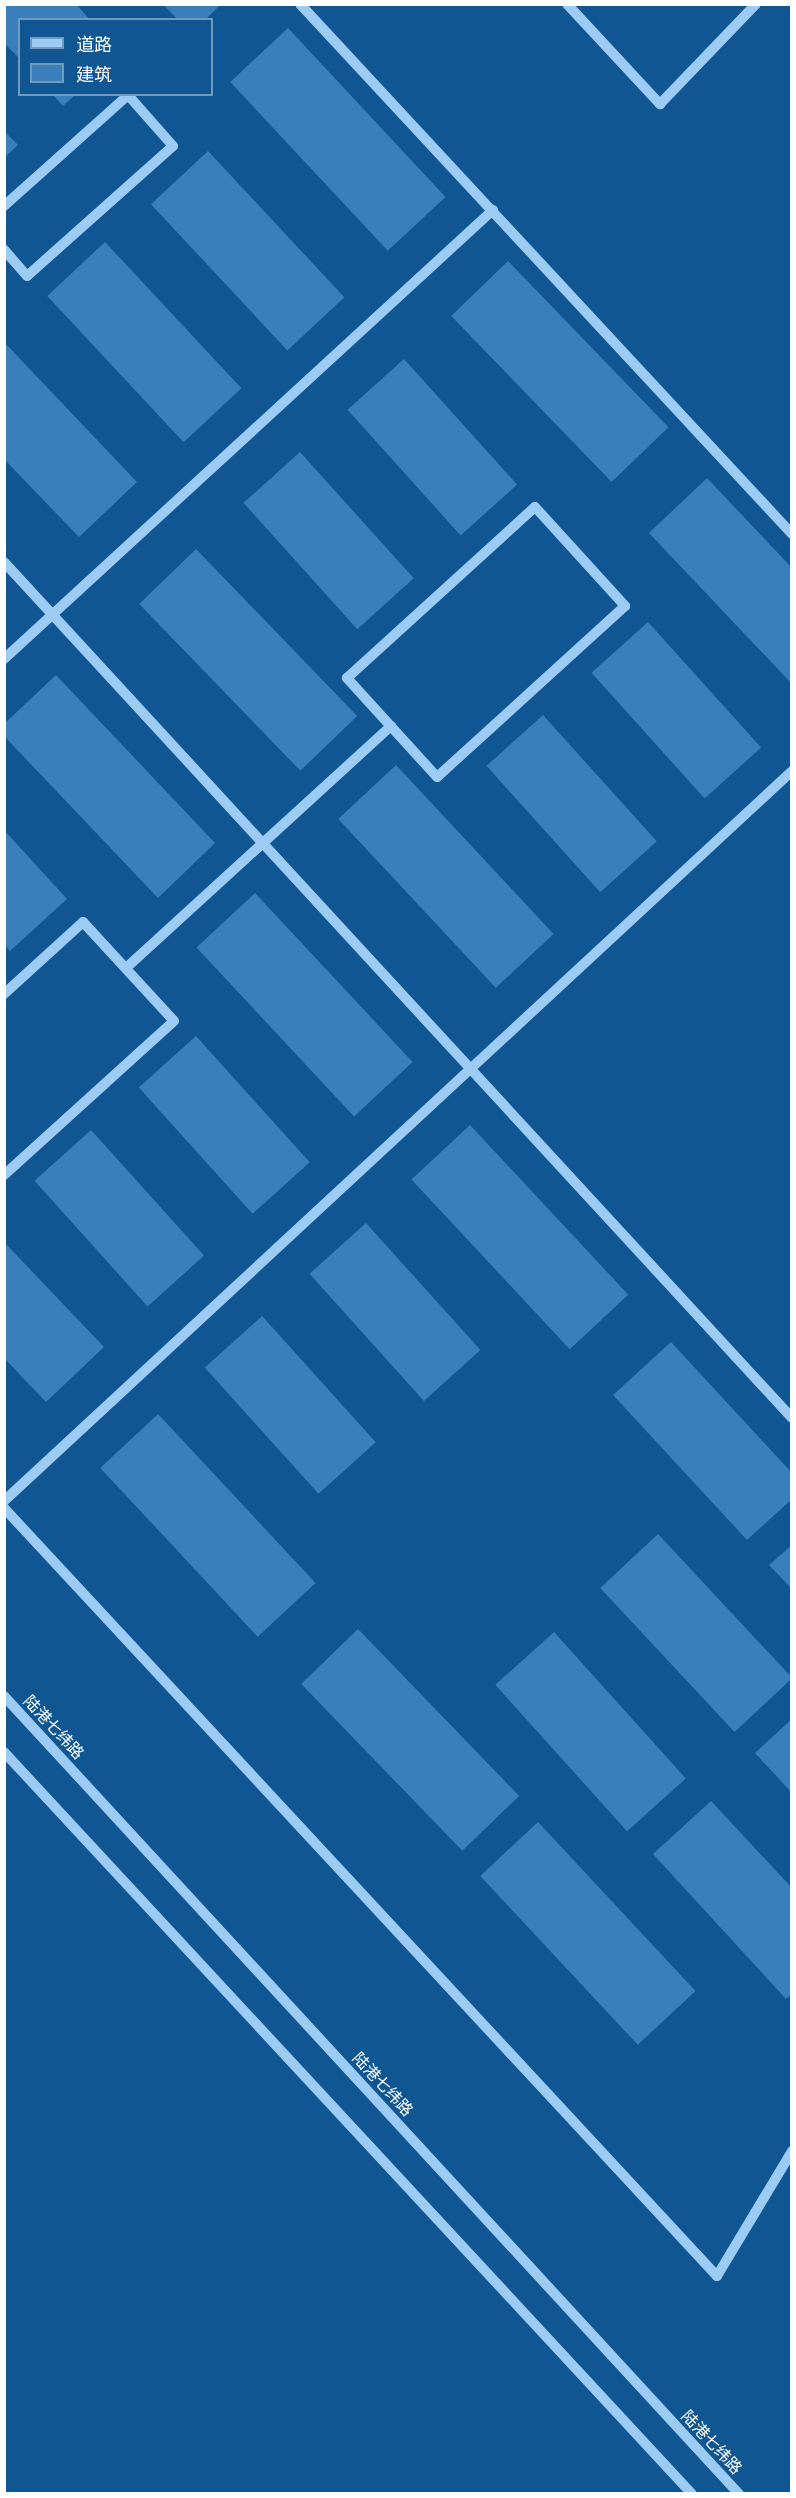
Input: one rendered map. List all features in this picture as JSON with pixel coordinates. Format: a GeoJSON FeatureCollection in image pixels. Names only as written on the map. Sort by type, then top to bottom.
{"type":"FeatureCollection","features":[{"type":"Feature","properties":{"kind":"street"},"geometry":{"type":"LineString","coordinates":[[300,4],[792,534]]}},
{"type":"Feature","properties":{"kind":"street"},"geometry":{"type":"LineString","coordinates":[[567,4],[660,104],[756,4]]}},
{"type":"Feature","properties":{"kind":"street"},"geometry":{"type":"LineString","coordinates":[[4,206],[128,96],[173,146],[27,276],[4,249]]}},
{"type":"Feature","properties":{"kind":"street"},"geometry":{"type":"LineString","coordinates":[[4,659],[492,210]]}},
{"type":"Feature","properties":{"kind":"street"},"geometry":{"type":"LineString","coordinates":[[535,507],[625,606],[437,777],[391,726],[347,678],[535,507]]}},
{"type":"Feature","properties":{"kind":"street"},"geometry":{"type":"LineString","coordinates":[[4,562],[792,1418]]}},
{"type":"Feature","properties":{"kind":"street"},"geometry":{"type":"LineString","coordinates":[[126,968],[391,726]]}},
{"type":"Feature","properties":{"kind":"street"},"geometry":{"type":"LineString","coordinates":[[4,1501],[792,771]]}},
{"type":"Feature","properties":{"kind":"street"},"geometry":{"type":"LineString","coordinates":[[4,994],[83,922],[174,1021],[4,1175]]}},
{"type":"Feature","properties":{"kind":"street"},"geometry":{"type":"LineString","coordinates":[[4,1508],[717,2276],[792,2151]]}},
{"type":"Feature","properties":{"kind":"street","name":"陆港七纬路"},"geometry":{"type":"LineString","coordinates":[[4,1696],[739,2493]]}},
{"type":"Feature","properties":{"kind":"street"},"geometry":{"type":"LineString","coordinates":[[4,1752],[692,2493]]}},
{"type":"Feature","properties":{"kind":"building"},"geometry":{"type":"Polygon","coordinates":[[[4,4],[76,4],[88,18],[18,18],[18,57],[4,43],[4,4]]]}},
{"type":"Feature","properties":{"kind":"building"},"geometry":{"type":"Polygon","coordinates":[[[163,4],[221,4],[207,18],[176,18],[163,4]]]}},
{"type":"Feature","properties":{"kind":"building"},"geometry":{"type":"Polygon","coordinates":[[[288,28],[446,197],[388,251],[230,82],[288,28]]]}},
{"type":"Feature","properties":{"kind":"building"},"geometry":{"type":"Polygon","coordinates":[[[54,96],[74,96],[63,106],[54,96]]]}},
{"type":"Feature","properties":{"kind":"building"},"geometry":{"type":"Polygon","coordinates":[[[4,131],[18,145],[4,158],[4,131]]]}},
{"type":"Feature","properties":{"kind":"building"},"geometry":{"type":"Polygon","coordinates":[[[208,151],[344,297],[287,350],[151,204],[208,151]]]}},
{"type":"Feature","properties":{"kind":"building"},"geometry":{"type":"Polygon","coordinates":[[[105,242],[241,388],[184,442],[47,296],[105,242]]]}},
{"type":"Feature","properties":{"kind":"building"},"geometry":{"type":"Polygon","coordinates":[[[508,261],[668,427],[612,482],[451,316],[508,261]]]}},
{"type":"Feature","properties":{"kind":"building"},"geometry":{"type":"Polygon","coordinates":[[[4,342],[137,482],[79,537],[4,459],[4,342]]]}},
{"type":"Feature","properties":{"kind":"building"},"geometry":{"type":"Polygon","coordinates":[[[404,359],[517,485],[461,535],[348,410],[404,359]]]}},
{"type":"Feature","properties":{"kind":"building"},"geometry":{"type":"Polygon","coordinates":[[[300,452],[414,578],[357,629],[244,503],[300,452]]]}},
{"type":"Feature","properties":{"kind":"building"},"geometry":{"type":"Polygon","coordinates":[[[707,478],[792,568],[792,684],[649,533],[707,478]]]}},
{"type":"Feature","properties":{"kind":"building"},"geometry":{"type":"Polygon","coordinates":[[[196,549],[357,716],[300,771],[139,604],[196,549]]]}},
{"type":"Feature","properties":{"kind":"building"},"geometry":{"type":"Polygon","coordinates":[[[648,622],[761,748],[705,798],[592,673],[648,622]]]}},
{"type":"Feature","properties":{"kind":"building"},"geometry":{"type":"Polygon","coordinates":[[[56,675],[215,843],[158,898],[4,736],[4,724],[56,675]]]}},
{"type":"Feature","properties":{"kind":"building"},"geometry":{"type":"Polygon","coordinates":[[[543,715],[657,841],[600,892],[487,766],[543,715]]]}},
{"type":"Feature","properties":{"kind":"building"},"geometry":{"type":"Polygon","coordinates":[[[396,765],[554,934],[496,988],[338,819],[396,765]]]}},
{"type":"Feature","properties":{"kind":"building"},"geometry":{"type":"Polygon","coordinates":[[[4,830],[67,899],[10,951],[4,944],[4,830]]]}},
{"type":"Feature","properties":{"kind":"building"},"geometry":{"type":"Polygon","coordinates":[[[255,893],[413,1062],[354,1117],[196,948],[255,893]]]}},
{"type":"Feature","properties":{"kind":"building"},"geometry":{"type":"Polygon","coordinates":[[[196,1036],[310,1162],[253,1214],[139,1088],[196,1036]]]}},
{"type":"Feature","properties":{"kind":"building"},"geometry":{"type":"Polygon","coordinates":[[[470,1125],[628,1295],[570,1349],[411,1180],[470,1125]]]}},
{"type":"Feature","properties":{"kind":"building"},"geometry":{"type":"Polygon","coordinates":[[[91,1130],[204,1256],[148,1306],[35,1181],[91,1130]]]}},
{"type":"Feature","properties":{"kind":"building"},"geometry":{"type":"Polygon","coordinates":[[[366,1223],[480,1350],[424,1401],[310,1274],[366,1223]]]}},
{"type":"Feature","properties":{"kind":"building"},"geometry":{"type":"Polygon","coordinates":[[[4,1242],[104,1347],[46,1402],[4,1358],[4,1242]]]}},
{"type":"Feature","properties":{"kind":"building"},"geometry":{"type":"Polygon","coordinates":[[[262,1316],[376,1442],[319,1494],[205,1368],[262,1316]]]}},
{"type":"Feature","properties":{"kind":"building"},"geometry":{"type":"Polygon","coordinates":[[[671,1342],[792,1473],[792,1499],[747,1540],[613,1395],[671,1342]]]}},
{"type":"Feature","properties":{"kind":"building"},"geometry":{"type":"Polygon","coordinates":[[[158,1414],[316,1583],[258,1637],[100,1468],[158,1414]]]}},
{"type":"Feature","properties":{"kind":"building"},"geometry":{"type":"Polygon","coordinates":[[[658,1534],[792,1678],[735,1732],[600,1588],[658,1534]]]}},
{"type":"Feature","properties":{"kind":"building"},"geometry":{"type":"Polygon","coordinates":[[[792,1545],[792,1589],[769,1565],[792,1545]]]}},
{"type":"Feature","properties":{"kind":"building"},"geometry":{"type":"Polygon","coordinates":[[[358,1629],[519,1796],[462,1851],[301,1684],[358,1629]]]}},
{"type":"Feature","properties":{"kind":"building"},"geometry":{"type":"Polygon","coordinates":[[[554,1632],[686,1778],[627,1831],[495,1685],[554,1632]]]}},
{"type":"Feature","properties":{"kind":"building"},"geometry":{"type":"Polygon","coordinates":[[[792,1719],[792,1793],[755,1753],[792,1719]]]}},
{"type":"Feature","properties":{"kind":"building"},"geometry":{"type":"Polygon","coordinates":[[[711,1801],[792,1888],[792,1994],[786,1999],[653,1854],[711,1801]]]}},
{"type":"Feature","properties":{"kind":"building"},"geometry":{"type":"Polygon","coordinates":[[[538,1822],[696,1991],[638,2045],[480,1876],[538,1822]]]}}]}
